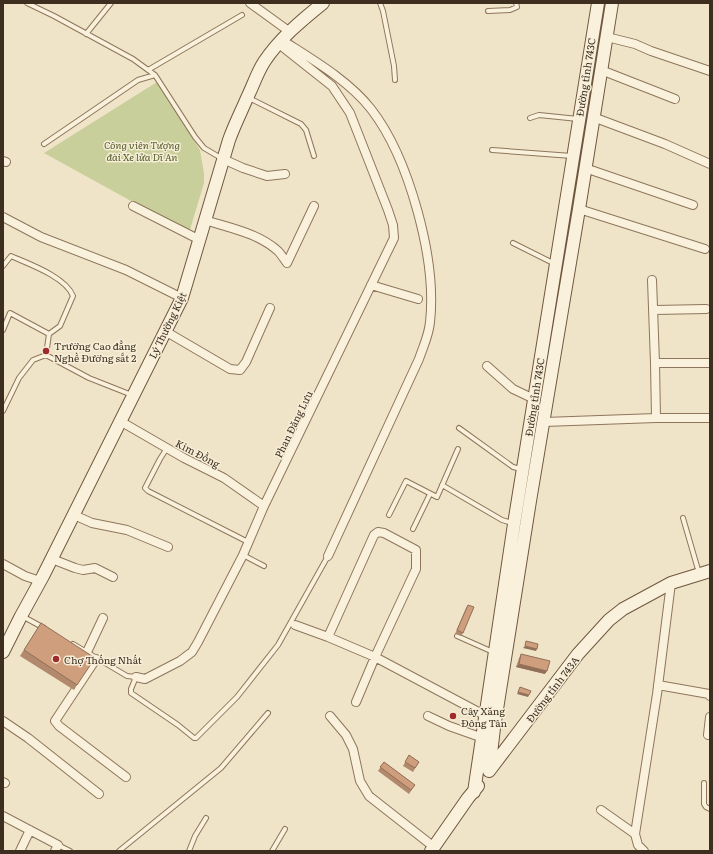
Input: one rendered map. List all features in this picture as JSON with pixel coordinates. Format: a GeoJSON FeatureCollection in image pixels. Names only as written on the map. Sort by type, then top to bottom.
{"type":"FeatureCollection","features":[{"type":"Feature","properties":{"kind":"main road","name":"Lý Thường Kiệt"},"geometry":{"type":"LineString","coordinates":[[3,652],[52,558],[182,298],[223,159],[237,119],[254,81],[265,61],[284,39],[323,3]]}},
{"type":"Feature","properties":{"kind":"main road","name":"Đường tỉnh 743C"},"geometry":{"type":"LineString","coordinates":[[489,771],[486,742],[486,716],[514,524],[572,156],[598,3]]}},
{"type":"Feature","properties":{"kind":"main road","name":"Đường tỉnh 743C"},"geometry":{"type":"LineString","coordinates":[[474,792],[486,742],[544,422],[612,3]]}},
{"type":"Feature","properties":{"kind":"main road","name":"Đường tỉnh 743A"},"geometry":{"type":"LineString","coordinates":[[432,849],[468,798],[511,744],[578,654],[609,620],[623,609],[671,583],[705,572]]}},
{"type":"Feature","properties":{"kind":"main road"},"geometry":{"type":"LineString","coordinates":[[486,742],[511,744]]}},
{"type":"Feature","properties":{"kind":"street"},"geometry":{"type":"LineString","coordinates":[[250,3],[284,39],[347,85],[370,108],[395,149],[407,176],[424,238],[431,300],[430,322],[427,336],[419,359],[328,556]]}},
{"type":"Feature","properties":{"kind":"street"},"geometry":{"type":"LineString","coordinates":[[606,37],[635,44],[710,71]]}},
{"type":"Feature","properties":{"kind":"street","name":"Phan Đăng Lưu"},"geometry":{"type":"LineString","coordinates":[[136,678],[145,679],[180,661],[192,652],[198,642],[248,543],[264,506],[394,238],[393,226],[382,191],[350,113],[332,86],[284,39]]}},
{"type":"Feature","properties":{"kind":"street"},"geometry":{"type":"LineString","coordinates":[[601,70],[675,99]]}},
{"type":"Feature","properties":{"kind":"street"},"geometry":{"type":"LineString","coordinates":[[593,117],[665,144],[710,164]]}},
{"type":"Feature","properties":{"kind":"street"},"geometry":{"type":"LineString","coordinates":[[223,159],[267,176],[284,174]]}},
{"type":"Feature","properties":{"kind":"street"},"geometry":{"type":"LineString","coordinates":[[585,168],[693,205]]}},
{"type":"Feature","properties":{"kind":"street"},"geometry":{"type":"LineString","coordinates":[[133,206],[200,240]]}},
{"type":"Feature","properties":{"kind":"street"},"geometry":{"type":"LineString","coordinates":[[205,220],[261,239],[278,252],[287,263],[314,206]]}},
{"type":"Feature","properties":{"kind":"street"},"geometry":{"type":"LineString","coordinates":[[579,209],[705,249]]}},
{"type":"Feature","properties":{"kind":"street"},"geometry":{"type":"LineString","coordinates":[[3,217],[41,236],[126,270],[182,298]]}},
{"type":"Feature","properties":{"kind":"street"},"geometry":{"type":"LineString","coordinates":[[652,280],[656,418]]}},
{"type":"Feature","properties":{"kind":"street"},"geometry":{"type":"LineString","coordinates":[[371,285],[418,299]]}},
{"type":"Feature","properties":{"kind":"street"},"geometry":{"type":"LineString","coordinates":[[165,331],[230,369],[240,370],[246,362],[270,308]]}},
{"type":"Feature","properties":{"kind":"street"},"geometry":{"type":"LineString","coordinates":[[654,310],[706,309]]}},
{"type":"Feature","properties":{"kind":"street"},"geometry":{"type":"LineString","coordinates":[[655,363],[710,363]]}},
{"type":"Feature","properties":{"kind":"street"},"geometry":{"type":"LineString","coordinates":[[487,366],[513,389],[534,399]]}},
{"type":"Feature","properties":{"kind":"street"},"geometry":{"type":"LineString","coordinates":[[544,422],[656,418],[710,418]]}},
{"type":"Feature","properties":{"kind":"street","name":"Kim Đồng"},"geometry":{"type":"LineString","coordinates":[[120,421],[224,478],[264,506]]}},
{"type":"Feature","properties":{"kind":"street"},"geometry":{"type":"LineString","coordinates":[[74,514],[92,523],[127,530],[168,547]]}},
{"type":"Feature","properties":{"kind":"street"},"geometry":{"type":"LineString","coordinates":[[328,637],[374,535],[378,532],[384,534],[416,550],[416,569],[356,702]]}},
{"type":"Feature","properties":{"kind":"street"},"geometry":{"type":"LineString","coordinates":[[52,558],[83,570],[95,568],[114,577]]}},
{"type":"Feature","properties":{"kind":"street"},"geometry":{"type":"LineString","coordinates":[[3,564],[26,576],[40,581]]}},
{"type":"Feature","properties":{"kind":"street"},"geometry":{"type":"LineString","coordinates":[[644,851],[638,845],[635,834],[658,685],[671,583]]}},
{"type":"Feature","properties":{"kind":"street"},"geometry":{"type":"LineString","coordinates":[[87,652],[103,618]]}},
{"type":"Feature","properties":{"kind":"street"},"geometry":{"type":"LineString","coordinates":[[295,625],[375,657],[486,716]]}},
{"type":"Feature","properties":{"kind":"street"},"geometry":{"type":"LineString","coordinates":[[96,659],[55,721],[59,726],[126,777]]}},
{"type":"Feature","properties":{"kind":"street"},"geometry":{"type":"LineString","coordinates":[[658,685],[710,694],[710,696]]}},
{"type":"Feature","properties":{"kind":"street"},"geometry":{"type":"LineString","coordinates":[[330,716],[346,735],[353,749],[360,781],[369,796],[432,849]]}},
{"type":"Feature","properties":{"kind":"street"},"geometry":{"type":"LineString","coordinates":[[428,716],[486,742]]}},
{"type":"Feature","properties":{"kind":"street"},"geometry":{"type":"LineString","coordinates":[[708,735],[710,717]]}},
{"type":"Feature","properties":{"kind":"street"},"geometry":{"type":"LineString","coordinates":[[3,721],[28,738],[99,794]]}},
{"type":"Feature","properties":{"kind":"street"},"geometry":{"type":"LineString","coordinates":[[601,810],[635,834]]}},
{"type":"Feature","properties":{"kind":"street"},"geometry":{"type":"LineString","coordinates":[[3,816],[30,830],[57,848]]}},
{"type":"Feature","properties":{"kind":"street"},"geometry":{"type":"LineString","coordinates":[[20,851],[30,830]]}},
{"type":"Feature","properties":{"kind":"lane"},"geometry":{"type":"LineString","coordinates":[[26,3],[133,59],[155,75],[195,137],[204,148],[223,159]]}},
{"type":"Feature","properties":{"kind":"lane"},"geometry":{"type":"LineString","coordinates":[[86,34],[110,3]]}},
{"type":"Feature","properties":{"kind":"lane"},"geometry":{"type":"LineString","coordinates":[[380,3],[384,11],[394,66],[395,80]]}},
{"type":"Feature","properties":{"kind":"lane"},"geometry":{"type":"LineString","coordinates":[[488,10],[510,10],[517,7],[516,3]]}},
{"type":"Feature","properties":{"kind":"lane"},"geometry":{"type":"LineString","coordinates":[[148,70],[242,15]]}},
{"type":"Feature","properties":{"kind":"lane"},"geometry":{"type":"LineString","coordinates":[[44,144],[138,80],[155,75]]}},
{"type":"Feature","properties":{"kind":"lane"},"geometry":{"type":"LineString","coordinates":[[247,97],[301,124],[306,130],[314,156]]}},
{"type":"Feature","properties":{"kind":"lane"},"geometry":{"type":"LineString","coordinates":[[530,118],[539,115],[578,119]]}},
{"type":"Feature","properties":{"kind":"lane"},"geometry":{"type":"LineString","coordinates":[[492,150],[572,156]]}},
{"type":"Feature","properties":{"kind":"lane"},"geometry":{"type":"LineString","coordinates":[[513,243],[555,264]]}},
{"type":"Feature","properties":{"kind":"lane"},"geometry":{"type":"LineString","coordinates":[[3,266],[11,256],[59,280],[70,290],[73,296],[60,326],[49,334],[46,355]]}},
{"type":"Feature","properties":{"kind":"lane"},"geometry":{"type":"LineString","coordinates":[[3,330],[10,313],[49,334]]}},
{"type":"Feature","properties":{"kind":"lane"},"geometry":{"type":"LineString","coordinates":[[3,411],[19,378],[32,360],[46,355],[89,378],[133,395]]}},
{"type":"Feature","properties":{"kind":"lane"},"geometry":{"type":"LineString","coordinates":[[459,428],[512,467],[523,470]]}},
{"type":"Feature","properties":{"kind":"lane"},"geometry":{"type":"LineString","coordinates":[[167,448],[145,488],[148,491],[248,543]]}},
{"type":"Feature","properties":{"kind":"lane"},"geometry":{"type":"LineString","coordinates":[[389,515],[406,481],[437,497],[458,449]]}},
{"type":"Feature","properties":{"kind":"lane"},"geometry":{"type":"LineString","coordinates":[[442,485],[502,520],[514,524]]}},
{"type":"Feature","properties":{"kind":"lane"},"geometry":{"type":"LineString","coordinates":[[413,529],[430,494]]}},
{"type":"Feature","properties":{"kind":"lane"},"geometry":{"type":"LineString","coordinates":[[683,518],[705,572]]}},
{"type":"Feature","properties":{"kind":"lane"},"geometry":{"type":"LineString","coordinates":[[242,555],[264,566]]}},
{"type":"Feature","properties":{"kind":"lane"},"geometry":{"type":"LineString","coordinates":[[69,642],[127,676],[136,678],[131,689],[131,693],[178,725],[194,738],[197,738],[237,697],[278,645],[328,556]]}},
{"type":"Feature","properties":{"kind":"lane"},"geometry":{"type":"LineString","coordinates":[[21,616],[48,631]]}},
{"type":"Feature","properties":{"kind":"lane"},"geometry":{"type":"LineString","coordinates":[[457,636],[495,654]]}},
{"type":"Feature","properties":{"kind":"lane"},"geometry":{"type":"LineString","coordinates":[[119,851],[221,768],[268,713]]}},
{"type":"Feature","properties":{"kind":"lane"},"geometry":{"type":"LineString","coordinates":[[704,783],[704,804],[710,809]]}},
{"type":"Feature","properties":{"kind":"lane"},"geometry":{"type":"LineString","coordinates":[[189,851],[195,836],[206,818]]}},
{"type":"Feature","properties":{"kind":"lane"},"geometry":{"type":"LineString","coordinates":[[272,851],[285,829]]}},
{"type":"Feature","properties":{"kind":"lane"},"geometry":{"type":"LineString","coordinates":[[57,848],[70,851]]}},
{"type":"Feature","properties":{"kind":"green space","name":"Công viên Tượng đài Xe lửa Dĩ An"},"geometry":{"type":"Polygon","coordinates":[[[157,82],[200,150],[204,173],[204,183],[189,233],[44,153],[157,82]]]}},
{"type":"Feature","properties":{"kind":"building"},"geometry":{"type":"Polygon","coordinates":[[[468,605],[474,607],[463,633],[457,630],[468,605]]]}},
{"type":"Feature","properties":{"kind":"building","name":"Chợ Thống Nhất"},"geometry":{"type":"Polygon","coordinates":[[[41,623],[95,658],[77,685],[24,650],[41,623]]]}},
{"type":"Feature","properties":{"kind":"building"},"geometry":{"type":"Polygon","coordinates":[[[526,641],[538,644],[537,649],[525,646],[526,641]]]}},
{"type":"Feature","properties":{"kind":"building"},"geometry":{"type":"Polygon","coordinates":[[[521,654],[550,661],[547,671],[519,664],[521,654]]]}},
{"type":"Feature","properties":{"kind":"building"},"geometry":{"type":"Polygon","coordinates":[[[520,687],[531,691],[529,695],[518,692],[520,687]]]}},
{"type":"Feature","properties":{"kind":"building"},"geometry":{"type":"Polygon","coordinates":[[[409,755],[419,762],[415,768],[405,762],[409,755]]]}},
{"type":"Feature","properties":{"kind":"building"},"geometry":{"type":"Polygon","coordinates":[[[384,762],[415,785],[411,790],[380,767],[384,762]]]}},
{"type":"Feature","properties":{"kind":"place","name":"Trường Cao đẳng Nghề Đường sắt 2"},"geometry":{"type":"Point","coordinates":[46,351]}},
{"type":"Feature","properties":{"kind":"place","name":"Chợ Thống Nhất"},"geometry":{"type":"Point","coordinates":[56,659]}},
{"type":"Feature","properties":{"kind":"place","name":"Cây Xăng Đông Tân"},"geometry":{"type":"Point","coordinates":[453,716]}}]}
